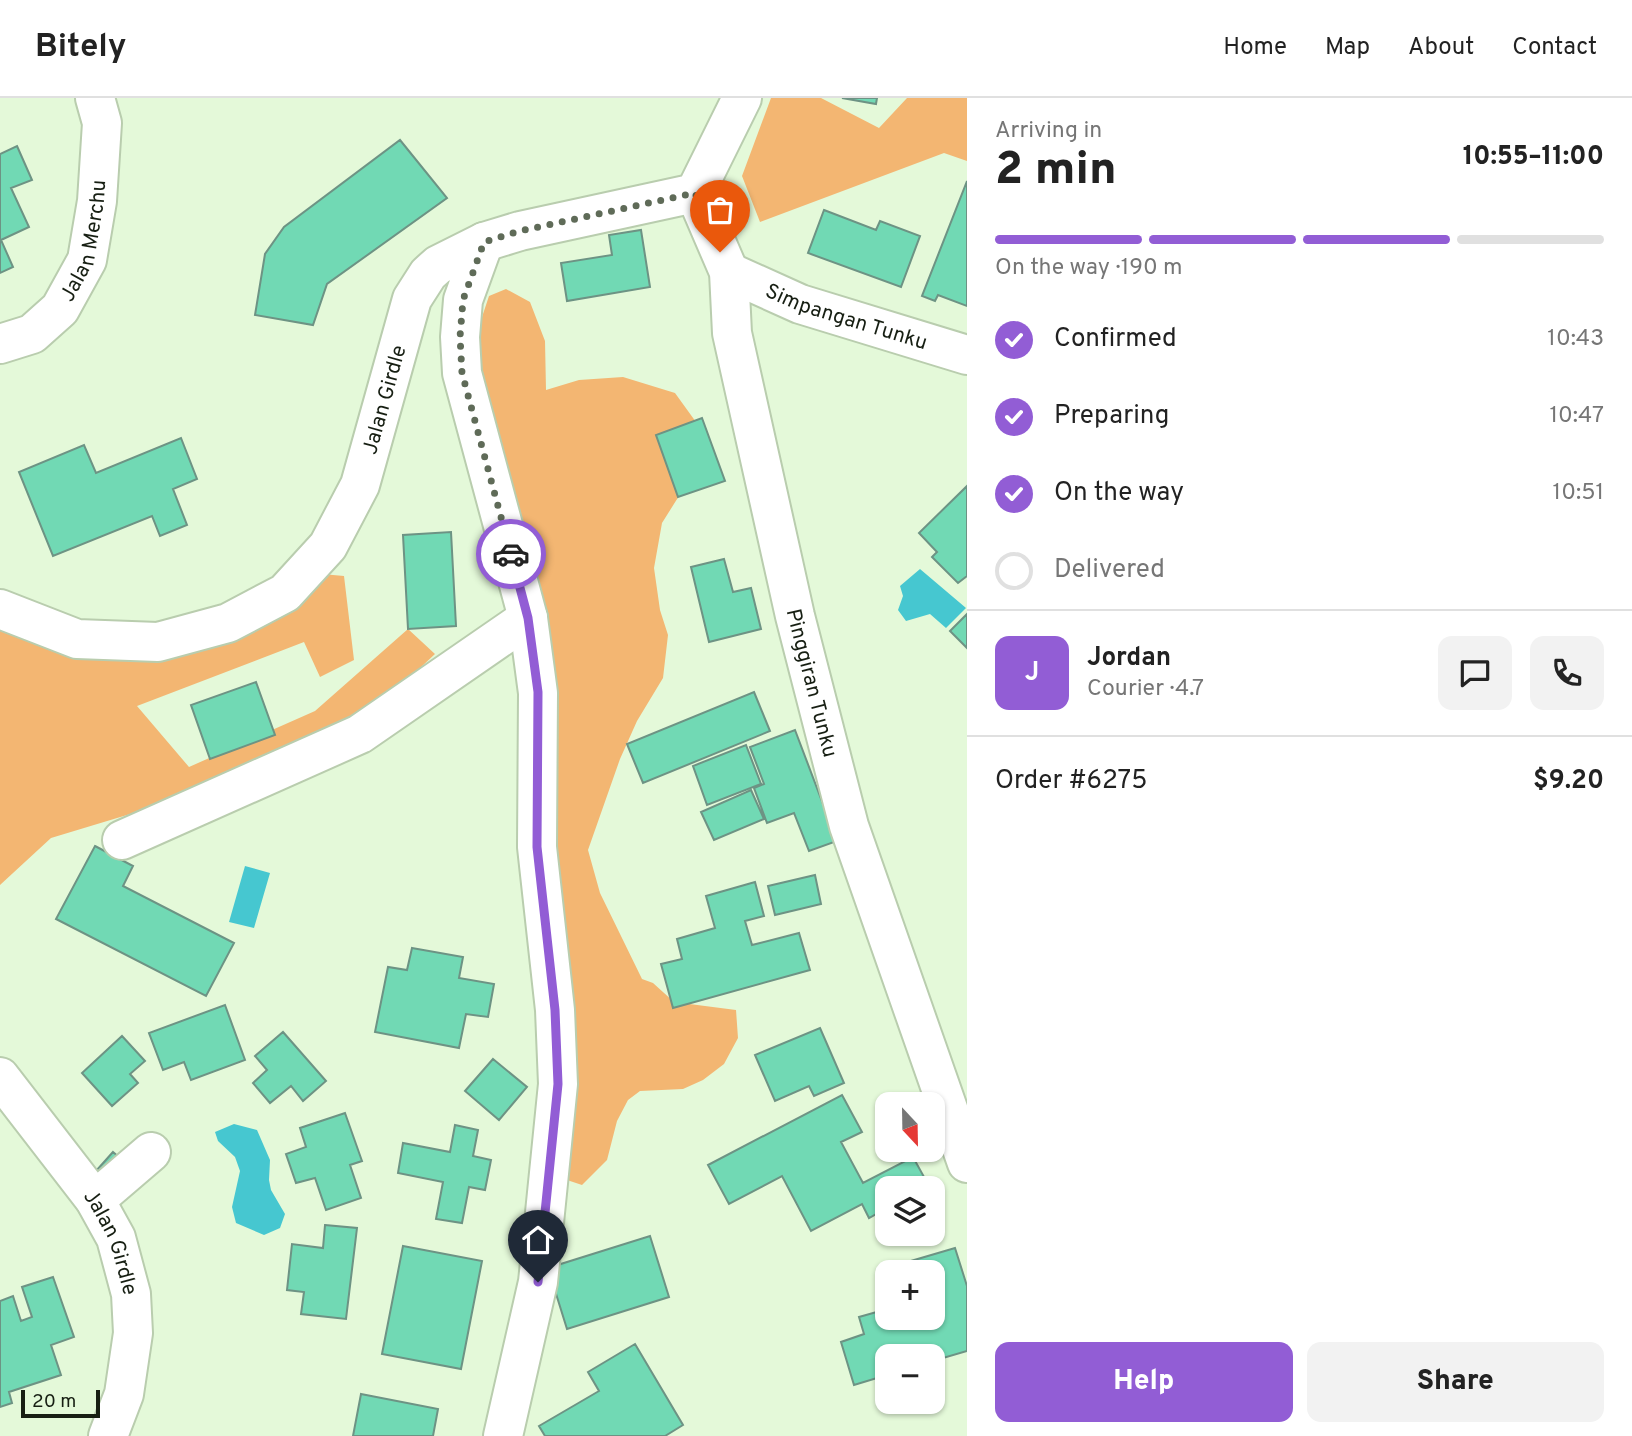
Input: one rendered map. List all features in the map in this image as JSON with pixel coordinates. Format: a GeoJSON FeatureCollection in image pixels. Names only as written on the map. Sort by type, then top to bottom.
{"type":"FeatureCollection","features":[{"type":"Feature","properties":{"kind":"street","name":"Jalan Merchu"},"geometry":{"type":"LineString","coordinates":[[0,344],[32,334],[60,309],[87,260],[97,201],[102,123],[95,98]]}},
{"type":"Feature","properties":{"kind":"street"},"geometry":{"type":"LineString","coordinates":[[695,193],[742,98]]}},
{"type":"Feature","properties":{"kind":"street","name":"Jalan Girdle"},"geometry":{"type":"LineString","coordinates":[[0,609],[77,639],[158,642],[228,623],[285,593],[328,546],[360,485],[373,430],[412,299],[428,274],[438,265],[484,242],[520,231],[695,193]]}},
{"type":"Feature","properties":{"kind":"street","name":"Pinggiran Tunku"},"geometry":{"type":"LineString","coordinates":[[695,193],[729,272],[732,333],[792,602],[849,826],[967,1163]]}},
{"type":"Feature","properties":{"kind":"street"},"geometry":{"type":"LineString","coordinates":[[484,242],[463,300],[460,337],[462,373],[528,618],[538,692],[537,847],[555,1010],[558,1084],[538,1282],[503,1436]]}},
{"type":"Feature","properties":{"kind":"street","name":"Simpangan Tunku"},"geometry":{"type":"LineString","coordinates":[[729,272],[800,304],[962,357]]}},
{"type":"Feature","properties":{"kind":"street"},"geometry":{"type":"LineString","coordinates":[[122,840],[360,734],[528,618]]}},
{"type":"Feature","properties":{"kind":"street","name":"Jalan Girdle"},"geometry":{"type":"LineString","coordinates":[[0,1077],[95,1200],[116,1238],[131,1294],[133,1333],[124,1394],[108,1436]]}},
{"type":"Feature","properties":{"kind":"street"},"geometry":{"type":"LineString","coordinates":[[95,1200],[151,1152]]}},
{"type":"Feature","properties":{"kind":"shaded area"},"geometry":{"type":"Polygon","coordinates":[[[771,98],[821,98],[879,128],[907,98],[967,98],[967,161],[944,153],[760,222],[742,176],[771,98]]]}},
{"type":"Feature","properties":{"kind":"shaded area"},"geometry":{"type":"Polygon","coordinates":[[[506,289],[530,302],[545,341],[546,390],[579,380],[623,377],[675,393],[701,429],[689,480],[662,523],[654,568],[660,610],[668,635],[663,678],[637,721],[620,759],[588,850],[600,893],[642,979],[653,983],[674,1002],[736,1010],[738,1038],[724,1064],[703,1080],[683,1089],[640,1091],[628,1100],[617,1121],[607,1160],[582,1185],[555,1176],[571,1054],[470,353],[489,296],[506,289]]]}},
{"type":"Feature","properties":{"kind":"shaded area"},"geometry":{"type":"Polygon","coordinates":[[[322,574],[344,576],[354,660],[320,677],[304,642],[137,706],[189,767],[315,711],[408,629],[435,654],[388,698],[203,792],[51,838],[0,885],[0,622],[107,655],[322,574]]]}},
{"type":"Feature","properties":{"kind":"water"},"geometry":{"type":"Polygon","coordinates":[[[920,569],[966,608],[946,628],[930,614],[906,621],[898,610],[903,596],[900,586],[920,569]]]}},
{"type":"Feature","properties":{"kind":"water"},"geometry":{"type":"Polygon","coordinates":[[[245,866],[270,873],[254,928],[229,922],[245,866]]]}},
{"type":"Feature","properties":{"kind":"water"},"geometry":{"type":"Polygon","coordinates":[[[234,1124],[257,1130],[270,1160],[271,1190],[285,1214],[280,1228],[264,1235],[236,1223],[232,1207],[240,1171],[235,1157],[218,1141],[215,1132],[234,1124]]]}},
{"type":"Feature","properties":{"kind":"building"},"geometry":{"type":"Polygon","coordinates":[[[842,98],[877,98],[876,104],[842,98]]]}},
{"type":"Feature","properties":{"kind":"building"},"geometry":{"type":"Polygon","coordinates":[[[400,140],[447,198],[327,284],[313,325],[255,315],[265,254],[284,227],[400,140]]]}},
{"type":"Feature","properties":{"kind":"building"},"geometry":{"type":"Polygon","coordinates":[[[17,146],[32,180],[11,188],[29,227],[1,240],[13,267],[0,273],[0,154],[17,146]]]}},
{"type":"Feature","properties":{"kind":"building"},"geometry":{"type":"Polygon","coordinates":[[[967,181],[967,306],[938,295],[935,301],[922,296],[967,181]]]}},
{"type":"Feature","properties":{"kind":"building"},"geometry":{"type":"Polygon","coordinates":[[[824,210],[876,230],[880,221],[920,236],[901,287],[808,253],[824,210]]]}},
{"type":"Feature","properties":{"kind":"building"},"geometry":{"type":"Polygon","coordinates":[[[641,230],[650,287],[567,301],[561,263],[612,255],[609,235],[641,230]]]}},
{"type":"Feature","properties":{"kind":"building"},"geometry":{"type":"Polygon","coordinates":[[[702,418],[725,481],[678,497],[656,435],[702,418]]]}},
{"type":"Feature","properties":{"kind":"building"},"geometry":{"type":"Polygon","coordinates":[[[181,438],[197,479],[173,489],[187,525],[160,536],[152,516],[53,556],[19,472],[84,445],[96,473],[181,438]]]}},
{"type":"Feature","properties":{"kind":"building"},"geometry":{"type":"Polygon","coordinates":[[[967,486],[967,576],[958,583],[932,557],[937,552],[919,533],[967,486]]]}},
{"type":"Feature","properties":{"kind":"building"},"geometry":{"type":"Polygon","coordinates":[[[451,532],[456,626],[408,629],[403,535],[451,532]]]}},
{"type":"Feature","properties":{"kind":"building"},"geometry":{"type":"Polygon","coordinates":[[[724,559],[733,592],[751,588],[761,629],[709,642],[691,567],[724,559]]]}},
{"type":"Feature","properties":{"kind":"building"},"geometry":{"type":"Polygon","coordinates":[[[967,614],[967,648],[950,631],[967,614]]]}},
{"type":"Feature","properties":{"kind":"building"},"geometry":{"type":"Polygon","coordinates":[[[256,682],[275,735],[210,759],[191,705],[256,682]]]}},
{"type":"Feature","properties":{"kind":"building"},"geometry":{"type":"Polygon","coordinates":[[[754,692],[770,731],[643,783],[627,744],[754,692]]]}},
{"type":"Feature","properties":{"kind":"building"},"geometry":{"type":"Polygon","coordinates":[[[795,730],[837,841],[809,851],[794,813],[767,823],[754,788],[764,784],[750,747],[795,730]]]}},
{"type":"Feature","properties":{"kind":"building"},"geometry":{"type":"Polygon","coordinates":[[[746,745],[761,784],[707,805],[693,766],[746,745]]]}},
{"type":"Feature","properties":{"kind":"building"},"geometry":{"type":"Polygon","coordinates":[[[751,790],[764,819],[714,840],[701,812],[751,790]]]}},
{"type":"Feature","properties":{"kind":"building"},"geometry":{"type":"Polygon","coordinates":[[[95,846],[133,866],[123,886],[234,943],[206,996],[56,919],[95,846]]]}},
{"type":"Feature","properties":{"kind":"building"},"geometry":{"type":"Polygon","coordinates":[[[815,875],[821,904],[775,915],[768,886],[815,875]]]}},
{"type":"Feature","properties":{"kind":"building"},"geometry":{"type":"Polygon","coordinates":[[[755,882],[764,916],[745,921],[752,945],[799,933],[810,970],[673,1008],[661,964],[682,959],[677,939],[715,928],[706,896],[755,882]]]}},
{"type":"Feature","properties":{"kind":"building"},"geometry":{"type":"Polygon","coordinates":[[[412,948],[463,957],[459,978],[494,984],[488,1017],[466,1014],[459,1048],[375,1032],[388,967],[407,970],[412,948]]]}},
{"type":"Feature","properties":{"kind":"building"},"geometry":{"type":"Polygon","coordinates":[[[225,1005],[245,1060],[191,1080],[184,1062],[163,1070],[149,1033],[225,1005]]]}},
{"type":"Feature","properties":{"kind":"building"},"geometry":{"type":"Polygon","coordinates":[[[820,1028],[844,1083],[814,1096],[809,1086],[775,1101],[755,1055],[820,1028]]]}},
{"type":"Feature","properties":{"kind":"building"},"geometry":{"type":"Polygon","coordinates":[[[283,1032],[326,1081],[303,1101],[291,1086],[270,1103],[253,1083],[267,1070],[255,1056],[283,1032]]]}},
{"type":"Feature","properties":{"kind":"building"},"geometry":{"type":"Polygon","coordinates":[[[122,1036],[145,1061],[130,1074],[138,1083],[112,1106],[82,1073],[122,1036]]]}},
{"type":"Feature","properties":{"kind":"building"},"geometry":{"type":"Polygon","coordinates":[[[493,1059],[527,1087],[499,1120],[465,1091],[493,1059]]]}},
{"type":"Feature","properties":{"kind":"building"},"geometry":{"type":"Polygon","coordinates":[[[842,1095],[862,1132],[841,1142],[863,1183],[875,1177],[875,1215],[869,1218],[862,1204],[811,1231],[782,1176],[729,1204],[708,1165],[842,1095]]]}},
{"type":"Feature","properties":{"kind":"building"},"geometry":{"type":"Polygon","coordinates":[[[345,1113],[362,1161],[350,1165],[361,1198],[326,1210],[315,1178],[296,1183],[286,1154],[306,1147],[300,1128],[345,1113]]]}},
{"type":"Feature","properties":{"kind":"building"},"geometry":{"type":"Polygon","coordinates":[[[455,1125],[478,1130],[473,1156],[491,1160],[485,1190],[469,1187],[462,1223],[436,1219],[443,1182],[398,1173],[403,1143],[450,1152],[455,1125]]]}},
{"type":"Feature","properties":{"kind":"building"},"geometry":{"type":"Polygon","coordinates":[[[113,1152],[126,1163],[109,1183],[96,1171],[113,1152]]]}},
{"type":"Feature","properties":{"kind":"building"},"geometry":{"type":"Polygon","coordinates":[[[903,1162],[916,1162],[923,1176],[876,1176],[903,1162]]]}},
{"type":"Feature","properties":{"kind":"building"},"geometry":{"type":"Polygon","coordinates":[[[325,1225],[357,1228],[346,1319],[301,1314],[304,1292],[287,1290],[292,1244],[323,1248],[325,1225]]]}},
{"type":"Feature","properties":{"kind":"building"},"geometry":{"type":"Polygon","coordinates":[[[650,1236],[669,1297],[567,1329],[548,1268],[650,1236]]]}},
{"type":"Feature","properties":{"kind":"building"},"geometry":{"type":"Polygon","coordinates":[[[403,1246],[482,1261],[461,1369],[382,1354],[403,1246]]]}},
{"type":"Feature","properties":{"kind":"building"},"geometry":{"type":"Polygon","coordinates":[[[955,1248],[967,1286],[967,1351],[945,1357],[945,1344],[875,1344],[875,1379],[854,1385],[841,1342],[864,1334],[859,1317],[875,1312],[875,1330],[945,1330],[945,1260],[914,1260],[955,1248]]]}},
{"type":"Feature","properties":{"kind":"building"},"geometry":{"type":"Polygon","coordinates":[[[53,1277],[74,1337],[51,1345],[61,1375],[9,1392],[12,1403],[0,1407],[0,1301],[13,1296],[21,1321],[32,1317],[22,1287],[53,1277]]]}},
{"type":"Feature","properties":{"kind":"building"},"geometry":{"type":"Polygon","coordinates":[[[635,1344],[683,1425],[665,1436],[545,1436],[539,1426],[599,1391],[588,1372],[635,1344]]]}},
{"type":"Feature","properties":{"kind":"building"},"geometry":{"type":"Polygon","coordinates":[[[361,1394],[438,1409],[433,1436],[353,1436],[361,1394]]]}},
{"type":"Feature","properties":{"kind":"way so far"},"geometry":{"type":"LineString","coordinates":[[511,554],[462,373],[460,337],[463,300],[484,242],[520,231],[695,193],[720,252]]}},
{"type":"Feature","properties":{"kind":"route"},"geometry":{"type":"LineString","coordinates":[[511,554],[528,618],[538,692],[537,847],[555,1010],[558,1084],[538,1282]]}}]}
